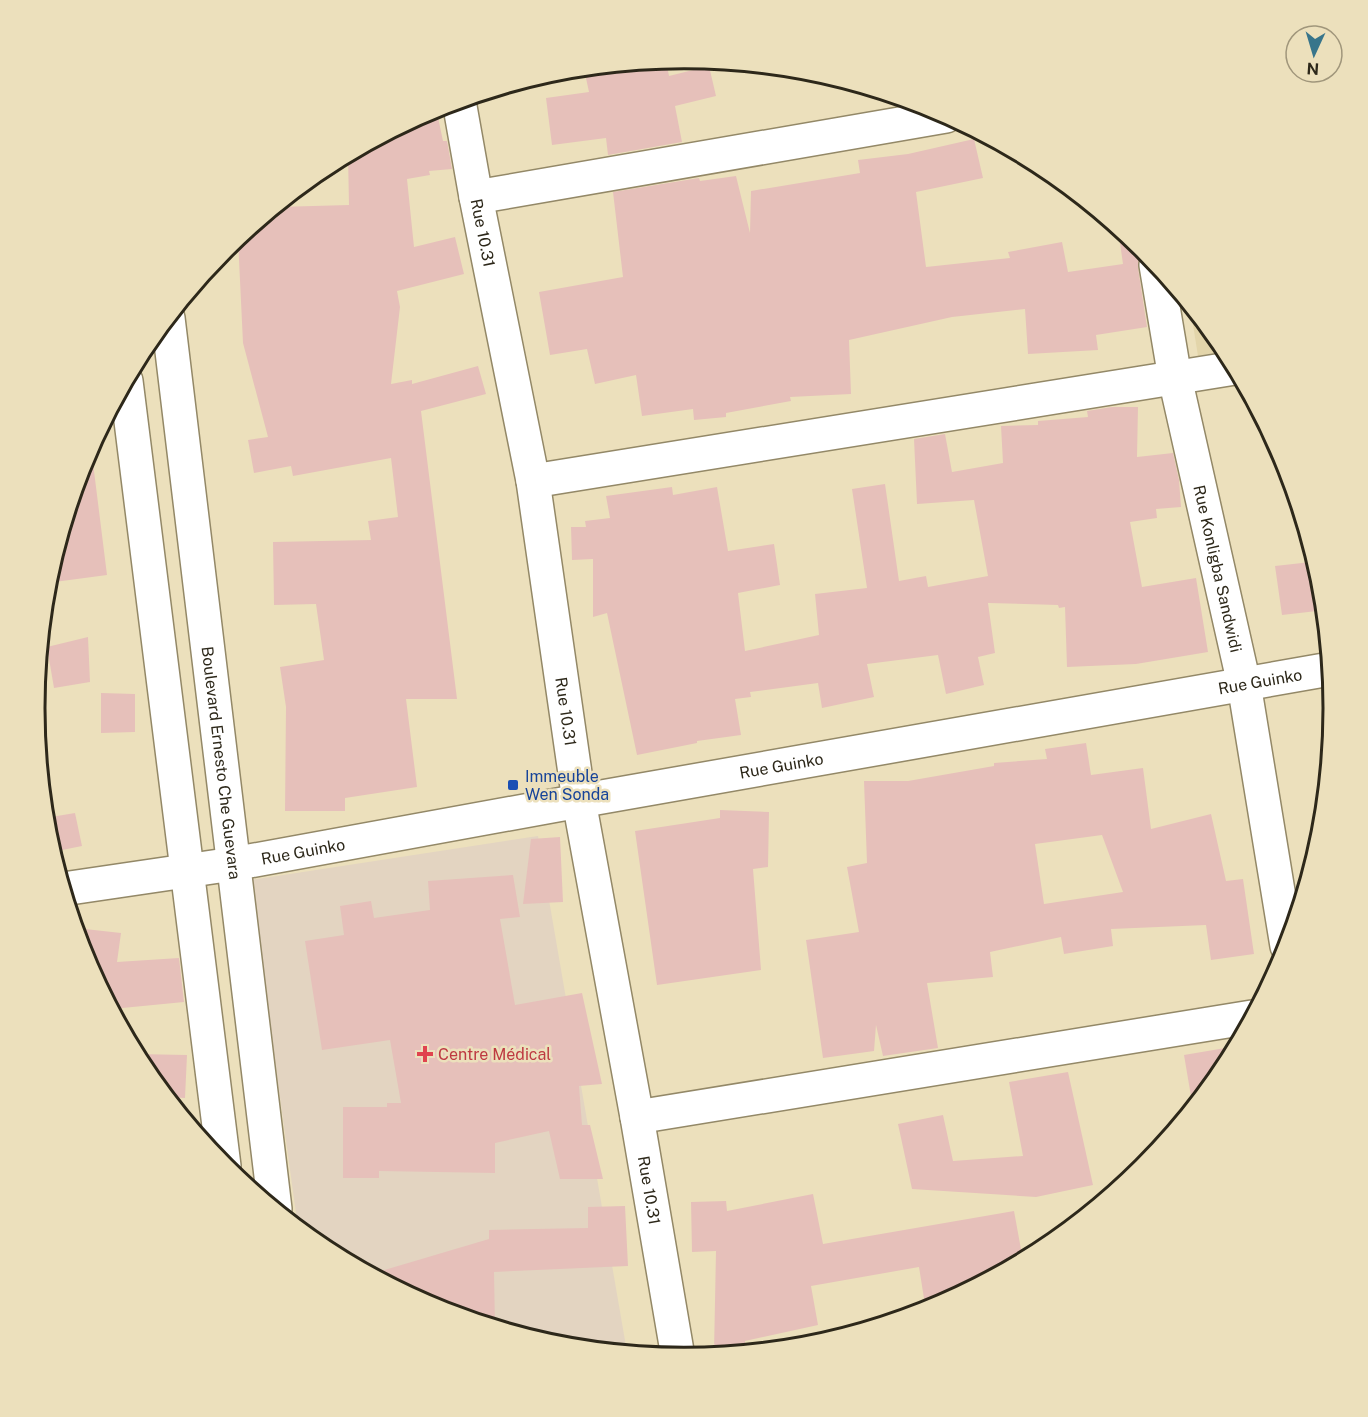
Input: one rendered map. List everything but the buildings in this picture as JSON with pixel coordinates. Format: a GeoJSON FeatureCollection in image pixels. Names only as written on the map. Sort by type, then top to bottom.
{"type":"FeatureCollection","features":[{"type":"Feature","properties":{"kind":"street","name":"Rue 10.31"},"geometry":{"type":"LineString","coordinates":[[461,110],[532,481],[579,801],[638,1117],[676,1348]]}},
{"type":"Feature","properties":{"kind":"street"},"geometry":{"type":"LineString","coordinates":[[476,196],[930,119]]}},
{"type":"Feature","properties":{"kind":"street","name":"Rue Konligba Sandwidi"},"geometry":{"type":"LineString","coordinates":[[1159,281],[1175,378],[1244,684],[1284,927]]}},
{"type":"Feature","properties":{"kind":"street","name":"Boulevard Ernesto Che Guevara"},"geometry":{"type":"LineString","coordinates":[[169,330],[274,1198]]}},
{"type":"Feature","properties":{"kind":"street"},"geometry":{"type":"LineString","coordinates":[[532,481],[1225,370]]}},
{"type":"Feature","properties":{"kind":"street"},"geometry":{"type":"LineString","coordinates":[[128,395],[222,1149]]}},
{"type":"Feature","properties":{"kind":"street","name":"Rue Guinko"},"geometry":{"type":"LineString","coordinates":[[71,888],[233,864],[1322,670]]}},
{"type":"Feature","properties":{"kind":"street"},"geometry":{"type":"LineString","coordinates":[[638,1117],[1242,1019]]}},
{"type":"Feature","properties":{"kind":"shaded area"},"geometry":{"type":"Polygon","coordinates":[[[1193,322],[1215,353],[1198,356],[1193,322]]]}},
{"type":"Feature","properties":{"kind":"shaded area","name":"Centre Médical"},"geometry":{"type":"Polygon","coordinates":[[[538,836],[626,1344],[559,1335],[519,1326],[439,1299],[364,1262],[296,1216],[250,880],[538,836]]]}},
{"type":"Feature","properties":{"kind":"place","name":"Immeuble Wen Sonda"},"geometry":{"type":"Point","coordinates":[513,785]}},
{"type":"Feature","properties":{"kind":"place","name":"Centre Médical"},"geometry":{"type":"Point","coordinates":[425,1054]}}]}
